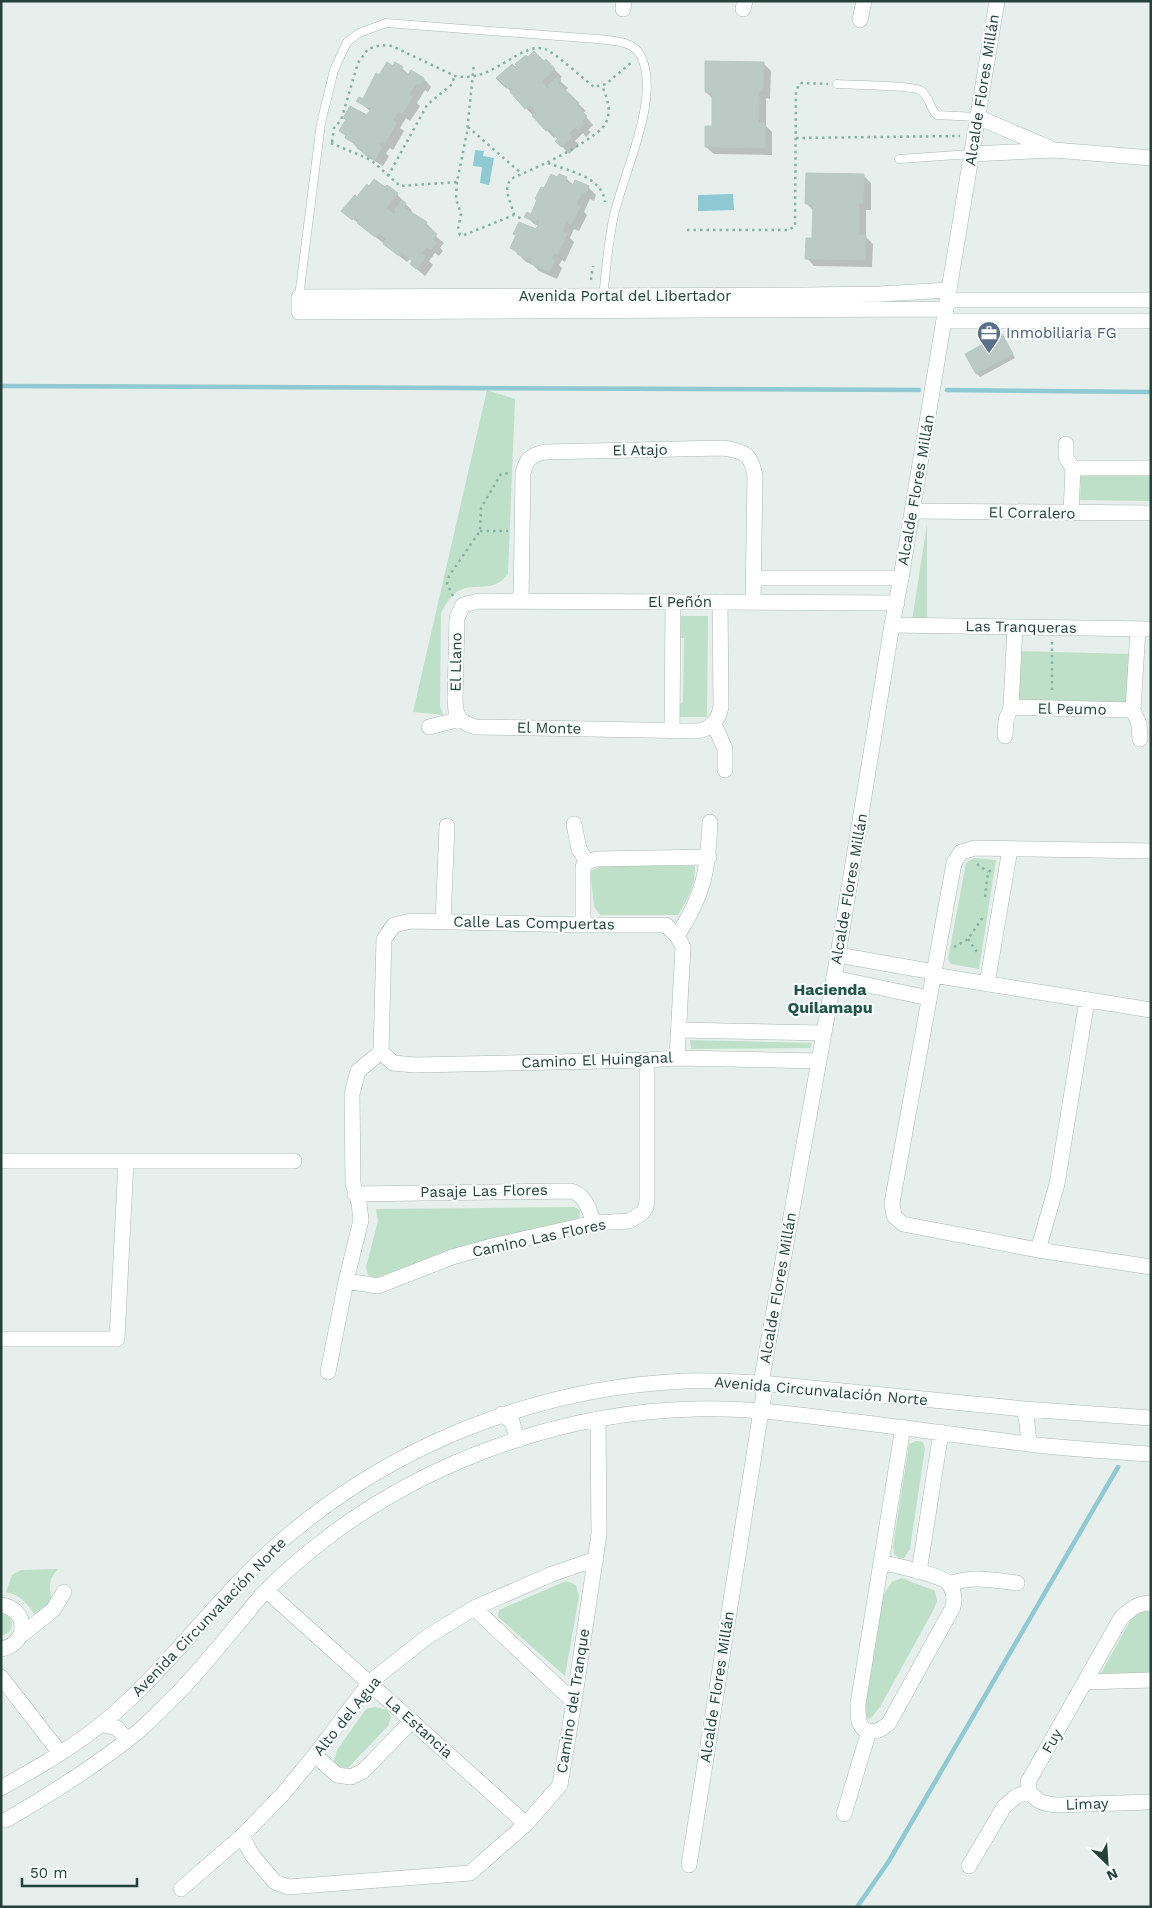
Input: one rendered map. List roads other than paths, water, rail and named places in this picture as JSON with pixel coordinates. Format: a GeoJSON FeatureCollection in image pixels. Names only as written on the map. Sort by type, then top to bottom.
{"type":"FeatureCollection","features":[{"type":"Feature","properties":{"kind":"street"},"geometry":{"type":"LineString","coordinates":[[860,20],[864,1]]}},
{"type":"Feature","properties":{"kind":"street","name":"Alcalde Flores Millán"},"geometry":{"type":"LineString","coordinates":[[689,1865],[764,1395],[761,1383],[838,955],[997,1]]}},
{"type":"Feature","properties":{"kind":"street"},"geometry":{"type":"LineString","coordinates":[[977,117],[1054,150]]}},
{"type":"Feature","properties":{"kind":"street"},"geometry":{"type":"LineString","coordinates":[[971,154],[1054,150],[1151,158]]}},
{"type":"Feature","properties":{"kind":"street","name":"Avenida Portal del Libertador"},"geometry":{"type":"LineString","coordinates":[[1151,300],[947,305],[602,311],[299,312],[299,297],[880,294],[947,305],[1151,320]]}},
{"type":"Feature","properties":{"kind":"street"},"geometry":{"type":"LineString","coordinates":[[1066,444],[1066,458],[1073,468],[1071,513]]}},
{"type":"Feature","properties":{"kind":"street","name":"El Atajo"},"geometry":{"type":"LineString","coordinates":[[521,601],[523,473],[528,458],[545,452],[723,448],[737,450],[748,455],[753,464],[755,476],[753,602]]}},
{"type":"Feature","properties":{"kind":"street"},"geometry":{"type":"LineString","coordinates":[[1073,468],[1151,468]]}},
{"type":"Feature","properties":{"kind":"street","name":"El Corralero"},"geometry":{"type":"LineString","coordinates":[[913,511],[1151,514]]}},
{"type":"Feature","properties":{"kind":"street"},"geometry":{"type":"LineString","coordinates":[[754,578],[902,578]]}},
{"type":"Feature","properties":{"kind":"street","name":"El Peñón"},"geometry":{"type":"LineString","coordinates":[[461,608],[479,600],[897,603]]}},
{"type":"Feature","properties":{"kind":"street"},"geometry":{"type":"LineString","coordinates":[[672,730],[673,602]]}},
{"type":"Feature","properties":{"kind":"street"},"geometry":{"type":"LineString","coordinates":[[720,602],[721,707],[719,716],[714,724],[725,749],[725,770]]}},
{"type":"Feature","properties":{"kind":"street","name":"El Llano"},"geometry":{"type":"LineString","coordinates":[[460,719],[456,711],[455,700],[457,618],[461,608]]}},
{"type":"Feature","properties":{"kind":"street","name":"Las Tranqueras"},"geometry":{"type":"LineString","coordinates":[[892,625],[1144,629]]}},
{"type":"Feature","properties":{"kind":"street"},"geometry":{"type":"LineString","coordinates":[[1005,736],[1006,720],[1011,707],[1015,627]]}},
{"type":"Feature","properties":{"kind":"street"},"geometry":{"type":"LineString","coordinates":[[1140,739],[1139,724],[1133,710],[1144,629]]}},
{"type":"Feature","properties":{"kind":"street","name":"El Peumo"},"geometry":{"type":"LineString","coordinates":[[1011,707],[1133,710]]}},
{"type":"Feature","properties":{"kind":"street"},"geometry":{"type":"LineString","coordinates":[[429,727],[460,719]]}},
{"type":"Feature","properties":{"kind":"street","name":"El Monte"},"geometry":{"type":"LineString","coordinates":[[460,719],[476,727],[698,730],[706,729],[714,724]]}},
{"type":"Feature","properties":{"kind":"street"},"geometry":{"type":"LineString","coordinates":[[677,1058],[683,947],[677,936],[688,920],[703,885],[708,857],[710,822]]}},
{"type":"Feature","properties":{"kind":"street"},"geometry":{"type":"LineString","coordinates":[[574,824],[579,850],[587,862]]}},
{"type":"Feature","properties":{"kind":"street"},"geometry":{"type":"LineString","coordinates":[[443,921],[447,826]]}},
{"type":"Feature","properties":{"kind":"street"},"geometry":{"type":"LineString","coordinates":[[1151,851],[1009,855],[975,848],[961,852],[954,863],[892,1203],[894,1216],[903,1224],[1038,1250],[1151,1266]]}},
{"type":"Feature","properties":{"kind":"street"},"geometry":{"type":"LineString","coordinates":[[987,984],[1009,855]]}},
{"type":"Feature","properties":{"kind":"street"},"geometry":{"type":"LineString","coordinates":[[583,925],[583,867],[587,862],[596,859],[708,857]]}},
{"type":"Feature","properties":{"kind":"street","name":"Calle Las Compuertas"},"geometry":{"type":"LineString","coordinates":[[381,1052],[384,939],[394,925],[411,921],[443,921],[666,926],[677,936]]}},
{"type":"Feature","properties":{"kind":"street"},"geometry":{"type":"LineString","coordinates":[[838,955],[934,969],[987,984],[1151,1010]]}},
{"type":"Feature","properties":{"kind":"street"},"geometry":{"type":"LineString","coordinates":[[834,978],[929,998]]}},
{"type":"Feature","properties":{"kind":"street"},"geometry":{"type":"LineString","coordinates":[[1038,1250],[1057,1184],[1087,1000]]}},
{"type":"Feature","properties":{"kind":"street","name":"Camino El Huinganal"},"geometry":{"type":"LineString","coordinates":[[679,1030],[823,1033]]}},
{"type":"Feature","properties":{"kind":"street"},"geometry":{"type":"LineString","coordinates":[[328,1372],[346,1281],[361,1220],[359,1204],[353,1184],[352,1094],[358,1071],[381,1052]]}},
{"type":"Feature","properties":{"kind":"street","name":"Camino El Huinganal"},"geometry":{"type":"LineString","coordinates":[[381,1052],[392,1063],[415,1065],[677,1058],[818,1061]]}},
{"type":"Feature","properties":{"kind":"street","name":"Camino Las Flores"},"geometry":{"type":"LineString","coordinates":[[346,1281],[378,1286],[460,1255],[492,1246],[594,1223],[629,1221],[637,1218],[646,1207],[647,1060]]}},
{"type":"Feature","properties":{"kind":"street"},"geometry":{"type":"LineString","coordinates":[[1,1161],[294,1162]]}},
{"type":"Feature","properties":{"kind":"street"},"geometry":{"type":"LineString","coordinates":[[1,1339],[117,1339],[126,1161]]}},
{"type":"Feature","properties":{"kind":"street","name":"Pasaje Las Flores"},"geometry":{"type":"LineString","coordinates":[[355,1194],[571,1191],[578,1193],[583,1198],[594,1223]]}},
{"type":"Feature","properties":{"kind":"street","name":"Avenida Circunvalación Norte"},"geometry":{"type":"LineString","coordinates":[[1,1788],[60,1753],[101,1724],[156,1672],[241,1580],[298,1527],[354,1487],[395,1462],[466,1428],[502,1414],[548,1401],[612,1388],[686,1381],[761,1383],[1024,1409],[1151,1418]]}},
{"type":"Feature","properties":{"kind":"street","name":"Avenida Circunvalación Norte"},"geometry":{"type":"LineString","coordinates":[[6,1820],[92,1767],[138,1732],[179,1692],[267,1590],[323,1541],[384,1499],[449,1466],[518,1440],[598,1419],[631,1414],[679,1410],[728,1409],[902,1427],[1029,1444],[1151,1454]]}},
{"type":"Feature","properties":{"kind":"street"},"geometry":{"type":"LineString","coordinates":[[1024,1409],[1029,1444]]}},
{"type":"Feature","properties":{"kind":"street"},"geometry":{"type":"LineString","coordinates":[[502,1414],[512,1422],[518,1440]]}},
{"type":"Feature","properties":{"kind":"street","name":"Camino del Tranque"},"geometry":{"type":"LineString","coordinates":[[242,1836],[252,1855],[274,1882],[288,1886],[470,1872],[526,1824],[560,1785],[599,1534],[598,1419]]}},
{"type":"Feature","properties":{"kind":"street"},"geometry":{"type":"LineString","coordinates":[[881,1562],[943,1579],[954,1596],[953,1607],[889,1722],[880,1730],[869,1731],[860,1722],[858,1704],[902,1427]]}},
{"type":"Feature","properties":{"kind":"street"},"geometry":{"type":"LineString","coordinates":[[919,1572],[941,1432]]}},
{"type":"Feature","properties":{"kind":"street","name":"Alto del Agua"},"geometry":{"type":"LineString","coordinates":[[181,1889],[242,1836],[282,1795],[370,1682],[427,1637],[474,1608],[552,1574],[596,1559]]}},
{"type":"Feature","properties":{"kind":"street"},"geometry":{"type":"LineString","coordinates":[[948,1584],[960,1580],[978,1578],[1017,1583]]}},
{"type":"Feature","properties":{"kind":"street","name":"La Estancia"},"geometry":{"type":"LineString","coordinates":[[267,1590],[526,1824]]}},
{"type":"Feature","properties":{"kind":"street"},"geometry":{"type":"LineString","coordinates":[[1,1648],[10,1647],[20,1636],[53,1610],[64,1592]]}},
{"type":"Feature","properties":{"kind":"street","name":"Fuy"},"geometry":{"type":"LineString","coordinates":[[1029,1791],[1028,1782],[1121,1618],[1131,1608],[1141,1603],[1151,1603]]}},
{"type":"Feature","properties":{"kind":"street"},"geometry":{"type":"LineString","coordinates":[[1,1604],[9,1606],[20,1616],[22,1630],[20,1636]]}},
{"type":"Feature","properties":{"kind":"street"},"geometry":{"type":"LineString","coordinates":[[474,1608],[574,1702]]}},
{"type":"Feature","properties":{"kind":"street"},"geometry":{"type":"LineString","coordinates":[[1,1677],[60,1753]]}},
{"type":"Feature","properties":{"kind":"street"},"geometry":{"type":"LineString","coordinates":[[1085,1682],[1151,1680]]}},
{"type":"Feature","properties":{"kind":"street"},"geometry":{"type":"LineString","coordinates":[[315,1755],[337,1775],[351,1777],[363,1771],[412,1721]]}},
{"type":"Feature","properties":{"kind":"street"},"geometry":{"type":"LineString","coordinates":[[101,1724],[117,1728],[127,1740]]}},
{"type":"Feature","properties":{"kind":"street"},"geometry":{"type":"LineString","coordinates":[[844,1814],[869,1731]]}},
{"type":"Feature","properties":{"kind":"street"},"geometry":{"type":"LineString","coordinates":[[969,1866],[1004,1806],[1015,1797],[1029,1791]]}},
{"type":"Feature","properties":{"kind":"street","name":"Limay"},"geometry":{"type":"LineString","coordinates":[[1029,1791],[1035,1800],[1044,1804],[1151,1802]]}},
{"type":"Feature","properties":{"kind":"lane"},"geometry":{"type":"LineString","coordinates":[[299,297],[321,123],[334,70],[346,42],[359,33],[386,23],[597,38],[628,43],[640,54],[645,71],[646,97],[637,143],[615,212],[596,296],[602,311]]}},
{"type":"Feature","properties":{"kind":"lane"},"geometry":{"type":"LineString","coordinates":[[837,84],[915,88],[927,97],[930,106],[937,115],[977,117]]}},
{"type":"Feature","properties":{"kind":"lane"},"geometry":{"type":"LineString","coordinates":[[898,159],[971,154]]}},
{"type":"Feature","properties":{"kind":"water"},"geometry":{"type":"Polygon","coordinates":[[[475,150],[484,151],[483,156],[494,158],[489,185],[480,183],[482,167],[473,166],[475,150]]]}},
{"type":"Feature","properties":{"kind":"water"},"geometry":{"type":"Polygon","coordinates":[[[733,194],[734,210],[698,211],[698,195],[733,194]]]}},
{"type":"Feature","properties":{"kind":"waterway"},"geometry":{"type":"LineString","coordinates":[[1,386],[919,390]]}},
{"type":"Feature","properties":{"kind":"waterway"},"geometry":{"type":"LineString","coordinates":[[947,390],[1151,392]]}},
{"type":"Feature","properties":{"kind":"waterway"},"geometry":{"type":"LineString","coordinates":[[857,1907],[889,1861],[1118,1467]]}},
{"type":"Feature","properties":{"kind":"place","name":"Inmobiliaria FG"},"geometry":{"type":"Point","coordinates":[989,354]}},
{"type":"Feature","properties":{"kind":"district","name":"Hacienda Quilamapu"},"geometry":{"type":"Point","coordinates":[830,998]}}]}
